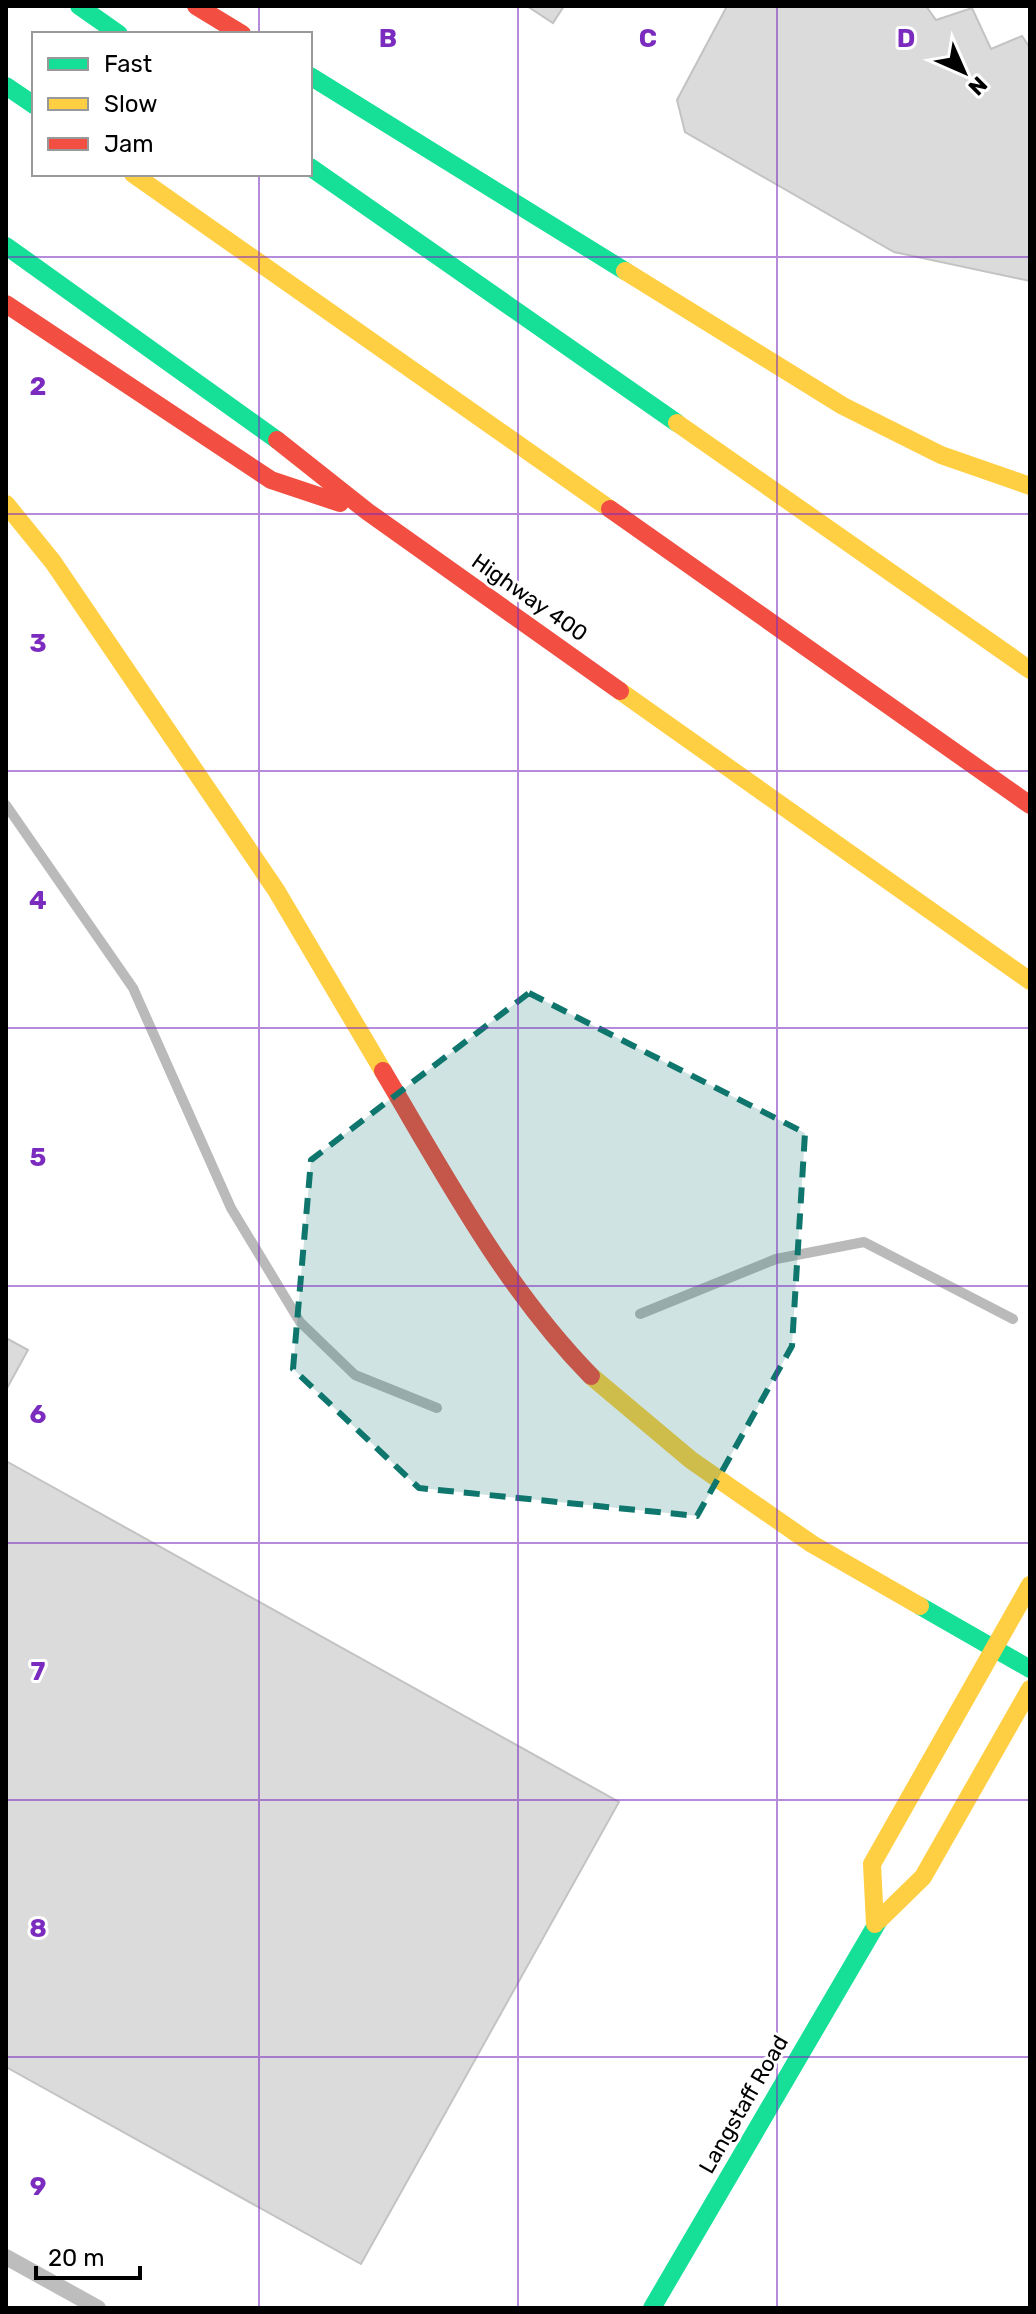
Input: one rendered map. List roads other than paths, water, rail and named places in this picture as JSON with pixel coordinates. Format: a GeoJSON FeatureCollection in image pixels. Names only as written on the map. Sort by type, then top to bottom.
{"type":"FeatureCollection","features":[{"type":"Feature","properties":{"kind":"main road"},"geometry":{"type":"LineString","coordinates":[[79,6],[116,32]]}},
{"type":"Feature","properties":{"kind":"main road"},"geometry":{"type":"LineString","coordinates":[[196,6],[239,32]]}},
{"type":"Feature","properties":{"kind":"main road"},"geometry":{"type":"LineString","coordinates":[[312,77],[843,406],[941,455],[1030,486]]}},
{"type":"Feature","properties":{"kind":"main road"},"geometry":{"type":"LineString","coordinates":[[6,86],[32,104]]}},
{"type":"Feature","properties":{"kind":"main road"},"geometry":{"type":"LineString","coordinates":[[312,168],[1030,670]]}},
{"type":"Feature","properties":{"kind":"main road"},"geometry":{"type":"LineString","coordinates":[[136,176],[1030,805]]}},
{"type":"Feature","properties":{"kind":"main road","name":"Highway 400"},"geometry":{"type":"LineString","coordinates":[[6,246],[254,422],[368,512],[1030,981]]}},
{"type":"Feature","properties":{"kind":"main road"},"geometry":{"type":"LineString","coordinates":[[6,304],[271,480],[368,512]]}},
{"type":"Feature","properties":{"kind":"main road"},"geometry":{"type":"LineString","coordinates":[[6,504],[53,562],[276,890],[482,1238],[550,1334],[603,1389],[691,1460],[812,1544],[1030,1669]]}},
{"type":"Feature","properties":{"kind":"main road"},"geometry":{"type":"LineString","coordinates":[[875,1924],[872,1864],[1030,1585]]}},
{"type":"Feature","properties":{"kind":"main road","name":"Langstaff Road"},"geometry":{"type":"LineString","coordinates":[[652,2308],[875,1924],[923,1877],[1030,1689]]}},
{"type":"Feature","properties":{"kind":"lane"},"geometry":{"type":"LineString","coordinates":[[6,2257],[98,2308]]}},
{"type":"Feature","properties":{"kind":"waterway"},"geometry":{"type":"LineString","coordinates":[[6,805],[133,988],[231,1208],[300,1322],[355,1375],[437,1408]]}},
{"type":"Feature","properties":{"kind":"waterway"},"geometry":{"type":"LineString","coordinates":[[640,1314],[776,1259],[864,1242],[1013,1319]]}}]}
